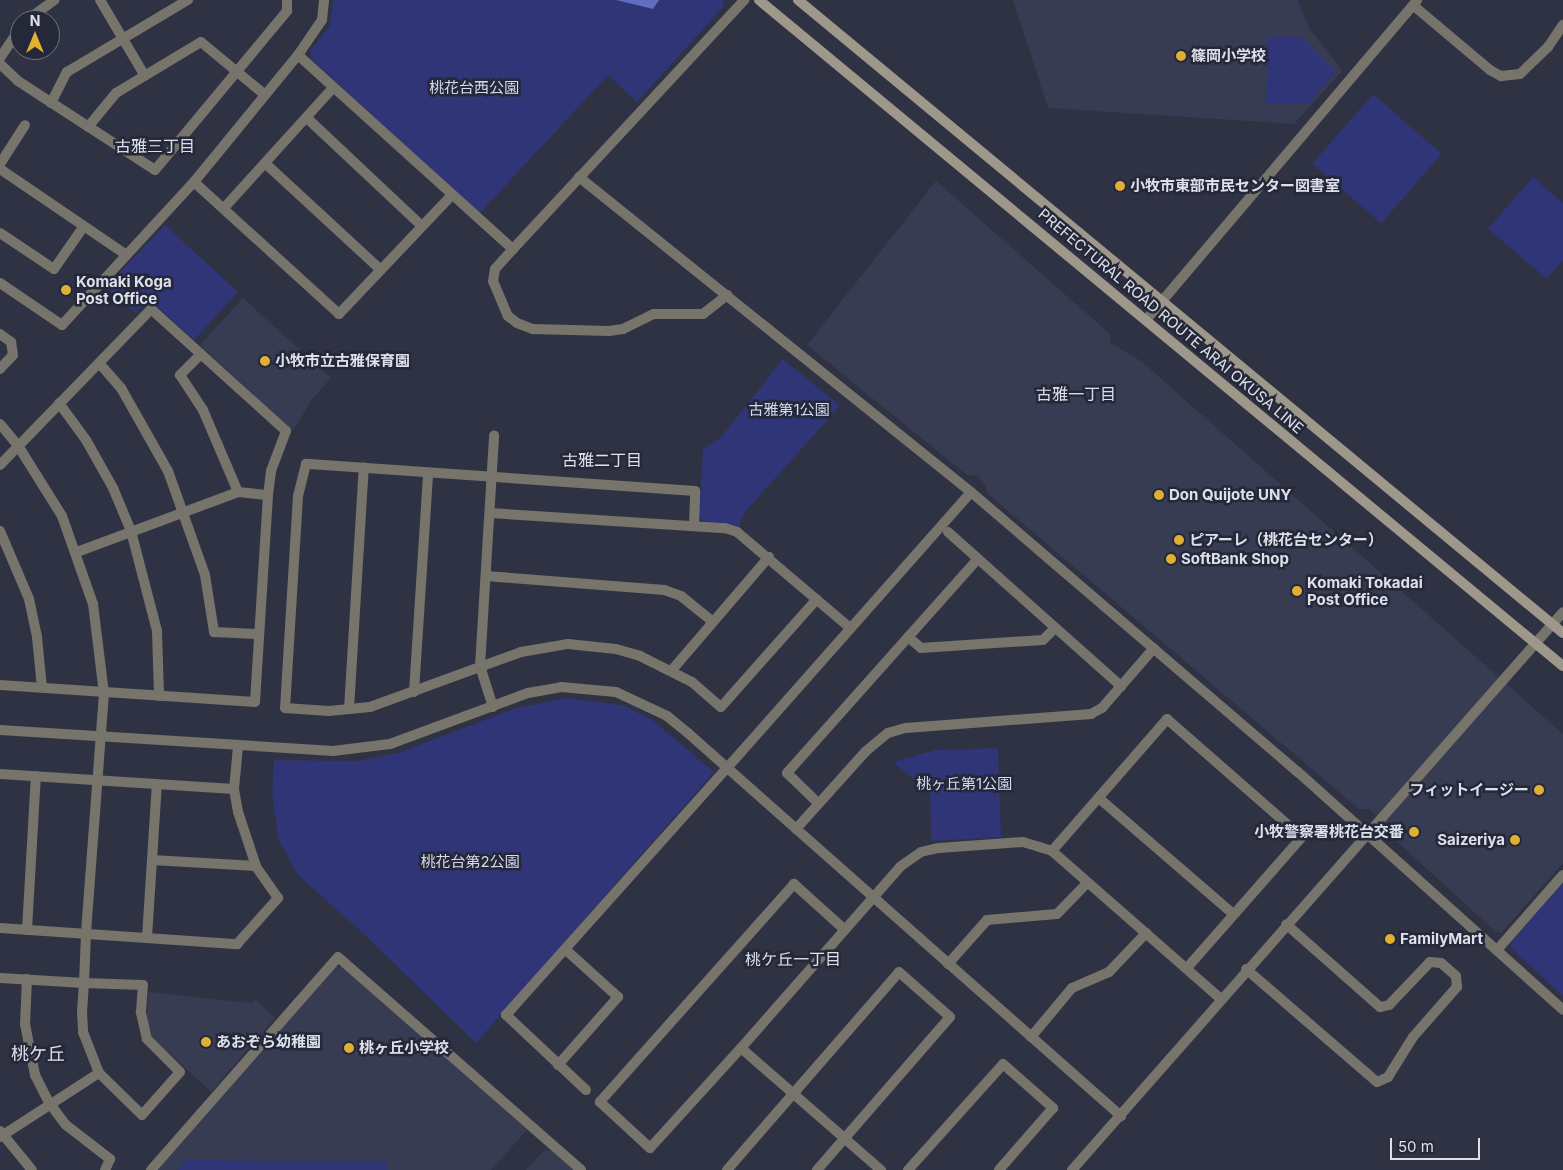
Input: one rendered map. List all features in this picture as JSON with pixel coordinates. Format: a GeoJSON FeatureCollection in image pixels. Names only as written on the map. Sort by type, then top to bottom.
{"type":"FeatureCollection","features":[{"type":"Feature","properties":{"kind":"main road","name":"PREFECTURAL ROAD ROUTE ARAI OKUSA LINE"},"geometry":{"type":"LineString","coordinates":[[760,0],[1563,666]]}},
{"type":"Feature","properties":{"kind":"main road","name":"PREFECTURAL ROAD ROUTE ARAI OKUSA LINE"},"geometry":{"type":"LineString","coordinates":[[798,0],[1164,300],[1563,633]]}},
{"type":"Feature","properties":{"kind":"street"},"geometry":{"type":"LineString","coordinates":[[41,10],[55,0]]}},
{"type":"Feature","properties":{"kind":"street"},"geometry":{"type":"LineString","coordinates":[[100,0],[145,76]]}},
{"type":"Feature","properties":{"kind":"street"},"geometry":{"type":"LineString","coordinates":[[51,103],[67,72],[124,40],[188,0]]}},
{"type":"Feature","properties":{"kind":"street"},"geometry":{"type":"LineString","coordinates":[[0,64],[51,103],[155,170],[287,11],[287,0]]}},
{"type":"Feature","properties":{"kind":"street"},"geometry":{"type":"LineString","coordinates":[[0,282],[62,325],[173,202],[194,182],[298,55],[322,20],[324,0]]}},
{"type":"Feature","properties":{"kind":"street"},"geometry":{"type":"LineString","coordinates":[[727,295],[703,314],[654,314],[623,329],[533,329],[517,324],[508,316],[496,292],[495,269],[744,0]]}},
{"type":"Feature","properties":{"kind":"street"},"geometry":{"type":"LineString","coordinates":[[1146,320],[1416,3],[1490,70],[1501,76],[1520,74],[1548,47],[1563,26]]}},
{"type":"Feature","properties":{"kind":"street"},"geometry":{"type":"LineString","coordinates":[[88,127],[116,93],[201,42],[264,95]]}},
{"type":"Feature","properties":{"kind":"street"},"geometry":{"type":"LineString","coordinates":[[0,58],[10,43]]}},
{"type":"Feature","properties":{"kind":"street"},"geometry":{"type":"LineString","coordinates":[[298,55],[512,249]]}},
{"type":"Feature","properties":{"kind":"street"},"geometry":{"type":"LineString","coordinates":[[224,208],[308,119],[333,88]]}},
{"type":"Feature","properties":{"kind":"street"},"geometry":{"type":"LineString","coordinates":[[308,119],[422,226]]}},
{"type":"Feature","properties":{"kind":"street"},"geometry":{"type":"LineString","coordinates":[[0,164],[25,126]]}},
{"type":"Feature","properties":{"kind":"street"},"geometry":{"type":"LineString","coordinates":[[266,164],[381,270]]}},
{"type":"Feature","properties":{"kind":"street"},"geometry":{"type":"LineString","coordinates":[[0,169],[125,254]]}},
{"type":"Feature","properties":{"kind":"street"},"geometry":{"type":"LineString","coordinates":[[579,177],[971,492],[1367,832],[1563,1010]]}},
{"type":"Feature","properties":{"kind":"street"},"geometry":{"type":"LineString","coordinates":[[194,182],[339,314],[452,195]]}},
{"type":"Feature","properties":{"kind":"street"},"geometry":{"type":"LineString","coordinates":[[0,233],[54,269],[84,226]]}},
{"type":"Feature","properties":{"kind":"street"},"geometry":{"type":"LineString","coordinates":[[0,465],[17,444],[100,364],[152,309],[286,432],[271,471],[268,494],[255,702],[0,685]]}},
{"type":"Feature","properties":{"kind":"street"},"geometry":{"type":"LineString","coordinates":[[0,334],[10,342],[12,355],[0,369]]}},
{"type":"Feature","properties":{"kind":"street"},"geometry":{"type":"LineString","coordinates":[[200,354],[180,375],[203,410],[238,492]]}},
{"type":"Feature","properties":{"kind":"street"},"geometry":{"type":"LineString","coordinates":[[100,364],[120,388],[147,430],[185,511],[205,575],[214,632],[258,634]]}},
{"type":"Feature","properties":{"kind":"street"},"geometry":{"type":"LineString","coordinates":[[59,403],[86,440],[113,488],[131,532],[157,631],[159,696]]}},
{"type":"Feature","properties":{"kind":"street"},"geometry":{"type":"LineString","coordinates":[[0,424],[17,444],[62,516],[77,552],[93,604],[104,693],[86,934],[84,982],[83,1032],[99,1073],[142,1115],[180,1072],[147,1039],[142,1019],[143,985],[84,982],[27,979],[0,978]]}},
{"type":"Feature","properties":{"kind":"street"},"geometry":{"type":"LineString","coordinates":[[493,707],[480,666],[494,435]]}},
{"type":"Feature","properties":{"kind":"street"},"geometry":{"type":"LineString","coordinates":[[694,526],[695,490],[306,464],[298,496],[285,708],[349,710],[370,707],[521,652],[568,644],[616,649],[672,670],[721,708],[817,598]]}},
{"type":"Feature","properties":{"kind":"street"},"geometry":{"type":"LineString","coordinates":[[349,710],[364,467]]}},
{"type":"Feature","properties":{"kind":"street"},"geometry":{"type":"LineString","coordinates":[[414,692],[428,473]]}},
{"type":"Feature","properties":{"kind":"street"},"geometry":{"type":"LineString","coordinates":[[77,552],[238,492],[268,494]]}},
{"type":"Feature","properties":{"kind":"street"},"geometry":{"type":"LineString","coordinates":[[586,1090],[506,1016],[971,492]]}},
{"type":"Feature","properties":{"kind":"street"},"geometry":{"type":"LineString","coordinates":[[490,514],[694,526],[737,532],[769,557],[850,628]]}},
{"type":"Feature","properties":{"kind":"street"},"geometry":{"type":"LineString","coordinates":[[0,531],[29,599],[37,637],[42,688]]}},
{"type":"Feature","properties":{"kind":"street"},"geometry":{"type":"LineString","coordinates":[[948,532],[1121,686]]}},
{"type":"Feature","properties":{"kind":"street"},"geometry":{"type":"LineString","coordinates":[[672,670],[712,621],[769,557]]}},
{"type":"Feature","properties":{"kind":"street"},"geometry":{"type":"LineString","coordinates":[[818,803],[788,773],[978,559]]}},
{"type":"Feature","properties":{"kind":"street"},"geometry":{"type":"LineString","coordinates":[[486,576],[664,590],[694,604],[712,621]]}},
{"type":"Feature","properties":{"kind":"street"},"geometry":{"type":"LineString","coordinates":[[1072,1170],[1121,1116],[1220,998],[1563,612]]}},
{"type":"Feature","properties":{"kind":"street"},"geometry":{"type":"LineString","coordinates":[[908,637],[922,648],[1043,640],[1055,628]]}},
{"type":"Feature","properties":{"kind":"street"},"geometry":{"type":"LineString","coordinates":[[796,829],[864,752],[888,734],[906,728],[1091,714],[1102,708],[1154,648]]}},
{"type":"Feature","properties":{"kind":"street"},"geometry":{"type":"LineString","coordinates":[[0,730],[238,747],[333,751],[380,746],[413,737],[528,693],[561,687],[616,692],[667,716],[1121,1116]]}},
{"type":"Feature","properties":{"kind":"street"},"geometry":{"type":"LineString","coordinates":[[1052,851],[1100,799],[1167,720],[1302,837],[1187,968]]}},
{"type":"Feature","properties":{"kind":"street"},"geometry":{"type":"LineString","coordinates":[[0,928],[237,944],[278,898],[256,866],[238,812],[234,789],[238,747]]}},
{"type":"Feature","properties":{"kind":"street"},"geometry":{"type":"LineString","coordinates":[[0,774],[234,789]]}},
{"type":"Feature","properties":{"kind":"street"},"geometry":{"type":"LineString","coordinates":[[27,930],[36,776]]}},
{"type":"Feature","properties":{"kind":"street"},"geometry":{"type":"LineString","coordinates":[[147,937],[157,784]]}},
{"type":"Feature","properties":{"kind":"street"},"geometry":{"type":"LineString","coordinates":[[1100,799],[1233,914]]}},
{"type":"Feature","properties":{"kind":"street"},"geometry":{"type":"LineString","coordinates":[[844,930],[794,884],[600,1102],[650,1148],[901,866],[921,852],[1023,842],[1052,851],[1220,998]]}},
{"type":"Feature","properties":{"kind":"street"},"geometry":{"type":"LineString","coordinates":[[152,860],[256,866]]}},
{"type":"Feature","properties":{"kind":"street"},"geometry":{"type":"LineString","coordinates":[[1497,950],[1563,875]]}},
{"type":"Feature","properties":{"kind":"street"},"geometry":{"type":"LineString","coordinates":[[948,964],[987,920],[1057,914],[1087,883]]}},
{"type":"Feature","properties":{"kind":"street"},"geometry":{"type":"LineString","coordinates":[[1246,969],[1378,1082],[1388,1076],[1413,1037],[1457,987],[1457,979],[1448,969],[1441,963],[1430,962],[1387,1007],[1380,1008],[1286,924]]}},
{"type":"Feature","properties":{"kind":"street"},"geometry":{"type":"LineString","coordinates":[[1031,1037],[1072,988],[1109,972],[1146,933]]}},
{"type":"Feature","properties":{"kind":"street"},"geometry":{"type":"LineString","coordinates":[[558,1065],[618,996],[566,950]]}},
{"type":"Feature","properties":{"kind":"street"},"geometry":{"type":"LineString","coordinates":[[151,1170],[338,957],[581,1170]]}},
{"type":"Feature","properties":{"kind":"street"},"geometry":{"type":"LineString","coordinates":[[727,1170],[899,972],[950,1017],[818,1170]]}},
{"type":"Feature","properties":{"kind":"street"},"geometry":{"type":"LineString","coordinates":[[27,979],[27,1043],[35,1075],[50,1104],[87,1145],[110,1159],[105,1170]]}},
{"type":"Feature","properties":{"kind":"street"},"geometry":{"type":"LineString","coordinates":[[741,1048],[881,1170]]}},
{"type":"Feature","properties":{"kind":"street"},"geometry":{"type":"LineString","coordinates":[[908,1170],[1003,1064],[1053,1108],[999,1170]]}},
{"type":"Feature","properties":{"kind":"street"},"geometry":{"type":"LineString","coordinates":[[32,1170],[1,1134],[99,1073]]}},
{"type":"Feature","properties":{"kind":"shaded area","name":"篠岡小学校"},"geometry":{"type":"Polygon","coordinates":[[[1013,0],[1298,0],[1309,28],[1342,71],[1294,124],[1048,108],[1013,0]]]}},
{"type":"Feature","properties":{"kind":"shaded area"},"geometry":{"type":"Polygon","coordinates":[[[936,181],[1110,334],[1110,343],[1141,361],[1563,734],[1563,863],[1501,933],[1496,932],[1392,837],[1391,828],[1369,809],[1359,809],[986,492],[985,484],[976,475],[968,476],[807,345],[936,181]]]}},
{"type":"Feature","properties":{"kind":"shaded area","name":"小牧市立古雅保育園"},"geometry":{"type":"Polygon","coordinates":[[[243,298],[331,378],[313,398],[293,431],[200,345],[243,298]]]}},
{"type":"Feature","properties":{"kind":"shaded area","name":"桃ヶ丘小学校"},"geometry":{"type":"Polygon","coordinates":[[[336,967],[343,967],[527,1130],[491,1170],[158,1170],[336,967]]]}},
{"type":"Feature","properties":{"kind":"shaded area","name":"あおぞら幼稚園"},"geometry":{"type":"Polygon","coordinates":[[[148,992],[252,1003],[255,999],[275,1018],[211,1092],[153,1038],[147,1019],[148,992]]]}},
{"type":"Feature","properties":{"kind":"shaded area"},"geometry":{"type":"Polygon","coordinates":[[[543,1151],[552,1151],[573,1170],[526,1170],[543,1151]]]}},
{"type":"Feature","properties":{"kind":"green space","name":"桃花台西公園"},"geometry":{"type":"Polygon","coordinates":[[[333,0],[723,0],[724,6],[637,102],[608,75],[480,213],[311,59],[310,51],[330,25],[333,0]]]}},
{"type":"Feature","properties":{"kind":"green space"},"geometry":{"type":"Polygon","coordinates":[[[1268,36],[1302,37],[1336,72],[1308,104],[1266,104],[1268,36]]]}},
{"type":"Feature","properties":{"kind":"green space"},"geometry":{"type":"Polygon","coordinates":[[[1373,94],[1442,154],[1381,223],[1313,163],[1373,94]]]}},
{"type":"Feature","properties":{"kind":"green space"},"geometry":{"type":"Polygon","coordinates":[[[1533,177],[1563,203],[1563,260],[1547,279],[1488,229],[1533,177]]]}},
{"type":"Feature","properties":{"kind":"green space"},"geometry":{"type":"Polygon","coordinates":[[[165,225],[238,292],[194,340],[149,299],[136,313],[106,287],[165,225]]]}},
{"type":"Feature","properties":{"kind":"green space","name":"古雅第1公園"},"geometry":{"type":"Polygon","coordinates":[[[783,359],[840,406],[744,513],[739,527],[703,521],[699,517],[703,449],[721,437],[783,359]]]}},
{"type":"Feature","properties":{"kind":"green space","name":"桃花台第2公園"},"geometry":{"type":"Polygon","coordinates":[[[567,698],[622,705],[651,719],[714,772],[476,1043],[365,935],[296,873],[278,838],[272,793],[274,760],[357,761],[398,753],[516,708],[567,698]]]}},
{"type":"Feature","properties":{"kind":"green space","name":"桃ヶ丘第1公園"},"geometry":{"type":"Polygon","coordinates":[[[998,748],[1001,837],[931,841],[930,793],[893,762],[935,750],[998,748]]]}},
{"type":"Feature","properties":{"kind":"green space"},"geometry":{"type":"Polygon","coordinates":[[[1563,883],[1563,996],[1511,948],[1511,942],[1563,883]]]}},
{"type":"Feature","properties":{"kind":"green space"},"geometry":{"type":"Polygon","coordinates":[[[185,1160],[388,1162],[388,1170],[178,1170],[185,1160]]]}},
{"type":"Feature","properties":{"kind":"water"},"geometry":{"type":"Polygon","coordinates":[[[616,0],[659,0],[653,9],[616,0]]]}},
{"type":"Feature","properties":{"kind":"place","name":"篠岡小学校"},"geometry":{"type":"Point","coordinates":[1181,56]}},
{"type":"Feature","properties":{"kind":"place","name":"小牧市東部市民センター図書室"},"geometry":{"type":"Point","coordinates":[1120,186]}},
{"type":"Feature","properties":{"kind":"place","name":"Komaki Koga Post Office"},"geometry":{"type":"Point","coordinates":[66,290]}},
{"type":"Feature","properties":{"kind":"place","name":"小牧市立古雅保育園"},"geometry":{"type":"Point","coordinates":[265,361]}},
{"type":"Feature","properties":{"kind":"place","name":"Don Quijote UNY"},"geometry":{"type":"Point","coordinates":[1159,495]}},
{"type":"Feature","properties":{"kind":"place","name":"ピアーレ（桃花台センター）"},"geometry":{"type":"Point","coordinates":[1179,540]}},
{"type":"Feature","properties":{"kind":"place","name":"SoftBank Shop"},"geometry":{"type":"Point","coordinates":[1171,559]}},
{"type":"Feature","properties":{"kind":"place","name":"Komaki Tokadai Post Office"},"geometry":{"type":"Point","coordinates":[1297,591]}},
{"type":"Feature","properties":{"kind":"place","name":"フィットイージー"},"geometry":{"type":"Point","coordinates":[1539,790]}},
{"type":"Feature","properties":{"kind":"place","name":"小牧警察署桃花台交番"},"geometry":{"type":"Point","coordinates":[1414,832]}},
{"type":"Feature","properties":{"kind":"place","name":"Saizeriya"},"geometry":{"type":"Point","coordinates":[1515,840]}},
{"type":"Feature","properties":{"kind":"place","name":"FamilyMart"},"geometry":{"type":"Point","coordinates":[1390,939]}},
{"type":"Feature","properties":{"kind":"place","name":"あおぞら幼稚園"},"geometry":{"type":"Point","coordinates":[206,1042]}},
{"type":"Feature","properties":{"kind":"place","name":"桃ヶ丘小学校"},"geometry":{"type":"Point","coordinates":[349,1048]}},
{"type":"Feature","properties":{"kind":"district","name":"古雅三丁目"},"geometry":{"type":"Point","coordinates":[155,146]}},
{"type":"Feature","properties":{"kind":"district","name":"古雅一丁目"},"geometry":{"type":"Point","coordinates":[1076,394]}},
{"type":"Feature","properties":{"kind":"district","name":"古雅二丁目"},"geometry":{"type":"Point","coordinates":[602,460]}},
{"type":"Feature","properties":{"kind":"district","name":"桃ケ丘一丁目"},"geometry":{"type":"Point","coordinates":[793,959]}},
{"type":"Feature","properties":{"kind":"district","name":"桃ケ丘"},"geometry":{"type":"Point","coordinates":[38,1054]}}]}
